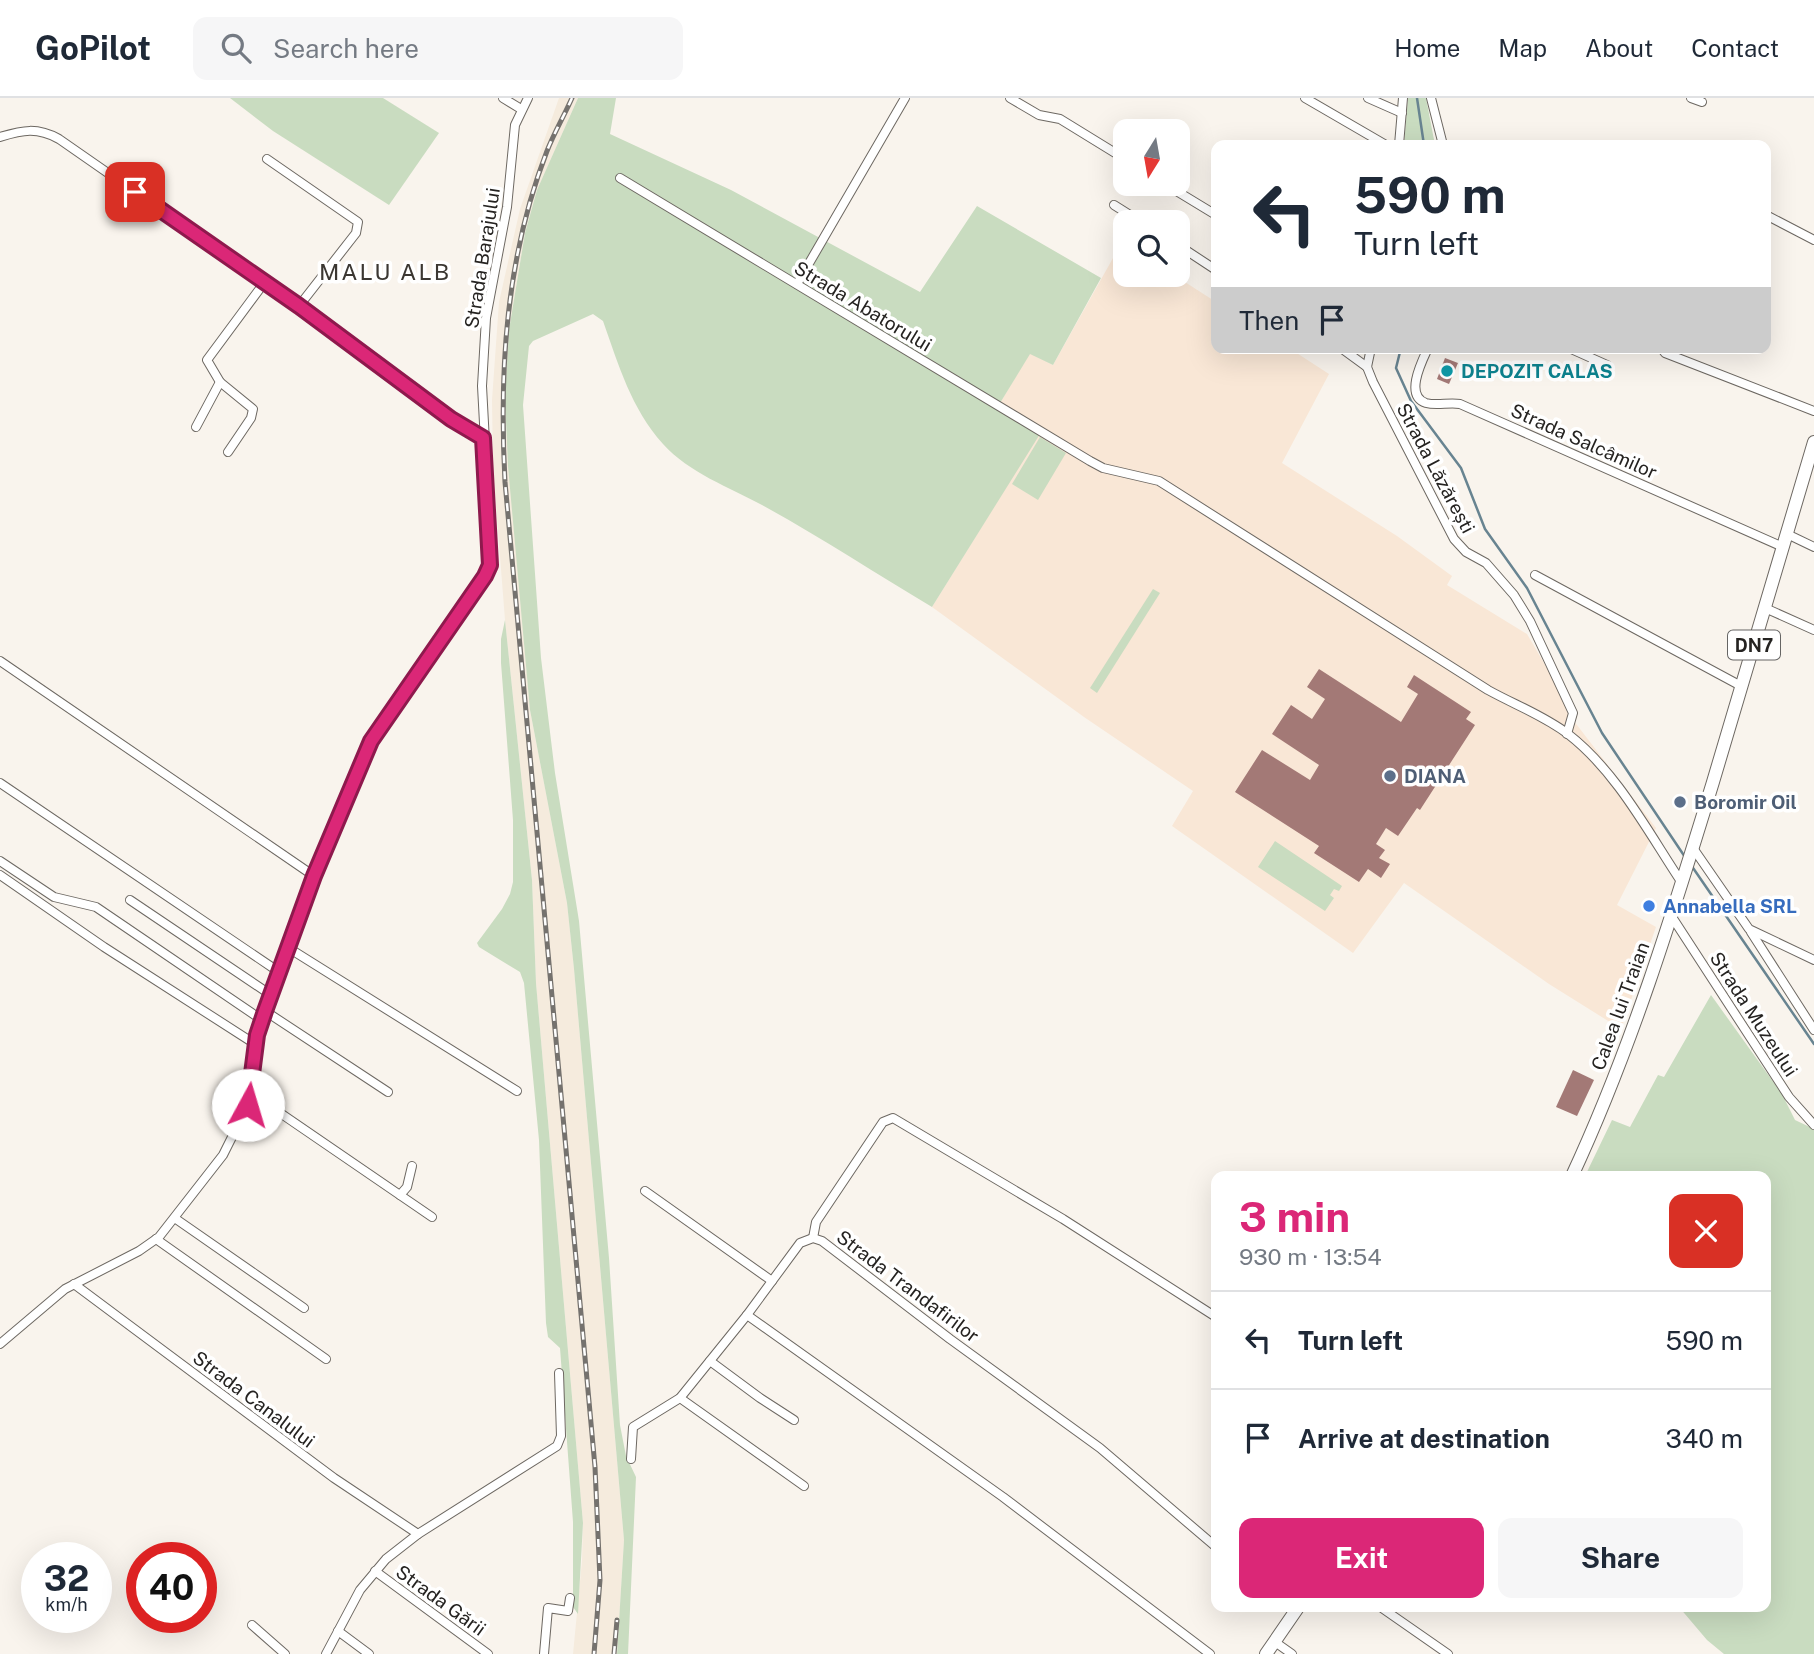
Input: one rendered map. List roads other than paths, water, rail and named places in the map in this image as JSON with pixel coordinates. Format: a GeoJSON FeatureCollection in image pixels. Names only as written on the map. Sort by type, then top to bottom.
{"type":"FeatureCollection","features":[{"type":"Feature","properties":{"kind":"highway","name":"Calea lui Traian"},"geometry":{"type":"LineString","coordinates":[[1574,1171],[1620,1067],[1672,917],[1814,442]]}},
{"type":"Feature","properties":{"kind":"highway"},"geometry":{"type":"LineString","coordinates":[[1266,1654],[1293,1612]]}},
{"type":"Feature","properties":{"kind":"street"},"geometry":{"type":"LineString","coordinates":[[503,98],[521,109]]}},
{"type":"Feature","properties":{"kind":"street","name":"Strada Barajului"},"geometry":{"type":"LineString","coordinates":[[0,1344],[74,1283],[139,1251],[156,1239],[176,1219],[232,1141],[251,1093],[255,1044],[287,947],[371,741],[490,565],[482,386],[487,308],[507,206],[514,137],[521,109],[528,98]]}},
{"type":"Feature","properties":{"kind":"street"},"geometry":{"type":"LineString","coordinates":[[797,285],[905,98]]}},
{"type":"Feature","properties":{"kind":"street"},"geometry":{"type":"LineString","coordinates":[[1010,98],[1039,115],[1060,119],[1113,152]]}},
{"type":"Feature","properties":{"kind":"street"},"geometry":{"type":"LineString","coordinates":[[1305,98],[1377,140]]}},
{"type":"Feature","properties":{"kind":"street"},"geometry":{"type":"LineString","coordinates":[[1368,98],[1402,113]]}},
{"type":"Feature","properties":{"kind":"street"},"geometry":{"type":"LineString","coordinates":[[1399,140],[1404,98]]}},
{"type":"Feature","properties":{"kind":"street"},"geometry":{"type":"LineString","coordinates":[[1431,98],[1442,140]]}},
{"type":"Feature","properties":{"kind":"street"},"geometry":{"type":"LineString","coordinates":[[1691,98],[1702,102]]}},
{"type":"Feature","properties":{"kind":"street"},"geometry":{"type":"LineString","coordinates":[[0,137],[23,130],[47,132],[299,306],[451,419],[483,438]]}},
{"type":"Feature","properties":{"kind":"street"},"geometry":{"type":"LineString","coordinates":[[267,159],[358,222],[356,233],[299,306]]}},
{"type":"Feature","properties":{"kind":"street","name":"Strada Abatorului"},"geometry":{"type":"LineString","coordinates":[[620,178],[1090,461],[1103,467],[1159,481],[1488,690],[1537,714],[1587,751],[1621,791],[1682,883]]}},
{"type":"Feature","properties":{"kind":"street"},"geometry":{"type":"LineString","coordinates":[[1185,196],[1211,212]]}},
{"type":"Feature","properties":{"kind":"street"},"geometry":{"type":"LineString","coordinates":[[1114,205],[1122,210]]}},
{"type":"Feature","properties":{"kind":"street"},"geometry":{"type":"LineString","coordinates":[[1771,218],[1814,240]]}},
{"type":"Feature","properties":{"kind":"street"},"geometry":{"type":"LineString","coordinates":[[1190,253],[1211,267]]}},
{"type":"Feature","properties":{"kind":"street"},"geometry":{"type":"LineString","coordinates":[[228,452],[251,418],[253,409],[220,382],[207,360],[264,283]]}},
{"type":"Feature","properties":{"kind":"street"},"geometry":{"type":"LineString","coordinates":[[1349,354],[1367,367],[1370,354]]}},
{"type":"Feature","properties":{"kind":"street","name":"Strada Salcâmilor"},"geometry":{"type":"LineString","coordinates":[[1426,354],[1416,383],[1418,398],[1424,402],[1460,404],[1783,547]]}},
{"type":"Feature","properties":{"kind":"street"},"geometry":{"type":"LineString","coordinates":[[1582,354],[1607,365]]}},
{"type":"Feature","properties":{"kind":"street"},"geometry":{"type":"LineString","coordinates":[[1668,354],[1814,411]]}},
{"type":"Feature","properties":{"kind":"street","name":"Strada Lăzărești"},"geometry":{"type":"LineString","coordinates":[[1367,367],[1454,539],[1504,581],[1524,611],[1573,713],[1567,734]]}},
{"type":"Feature","properties":{"kind":"street"},"geometry":{"type":"LineString","coordinates":[[196,427],[220,382]]}},
{"type":"Feature","properties":{"kind":"street"},"geometry":{"type":"LineString","coordinates":[[1787,534],[1814,547]]}},
{"type":"Feature","properties":{"kind":"street"},"geometry":{"type":"LineString","coordinates":[[1535,575],[1741,686]]}},
{"type":"Feature","properties":{"kind":"street"},"geometry":{"type":"LineString","coordinates":[[1765,608],[1814,630]]}},
{"type":"Feature","properties":{"kind":"street"},"geometry":{"type":"LineString","coordinates":[[0,661],[314,876]]}},
{"type":"Feature","properties":{"kind":"street"},"geometry":{"type":"LineString","coordinates":[[0,783],[279,972]]}},
{"type":"Feature","properties":{"kind":"street"},"geometry":{"type":"LineString","coordinates":[[1692,851],[1749,929],[1814,1030]]}},
{"type":"Feature","properties":{"kind":"street"},"geometry":{"type":"LineString","coordinates":[[0,861],[54,897],[96,907],[262,1020]]}},
{"type":"Feature","properties":{"kind":"street"},"geometry":{"type":"LineString","coordinates":[[0,875],[104,947],[255,1044]]}},
{"type":"Feature","properties":{"kind":"street"},"geometry":{"type":"LineString","coordinates":[[130,900],[271,995]]}},
{"type":"Feature","properties":{"kind":"street","name":"Strada Muzeului"},"geometry":{"type":"LineString","coordinates":[[1672,917],[1789,1097],[1814,1125]]}},
{"type":"Feature","properties":{"kind":"street"},"geometry":{"type":"LineString","coordinates":[[1749,929],[1814,960]]}},
{"type":"Feature","properties":{"kind":"street"},"geometry":{"type":"LineString","coordinates":[[287,947],[517,1091]]}},
{"type":"Feature","properties":{"kind":"street"},"geometry":{"type":"LineString","coordinates":[[265,1011],[388,1091]]}},
{"type":"Feature","properties":{"kind":"street"},"geometry":{"type":"LineString","coordinates":[[251,1093],[432,1217]]}},
{"type":"Feature","properties":{"kind":"street"},"geometry":{"type":"LineString","coordinates":[[813,1237],[816,1222],[883,1122],[894,1118],[1051,1212],[1211,1314]]}},
{"type":"Feature","properties":{"kind":"street"},"geometry":{"type":"LineString","coordinates":[[400,1195],[407,1187],[412,1166]]}},
{"type":"Feature","properties":{"kind":"street"},"geometry":{"type":"LineString","coordinates":[[645,1191],[772,1281]]}},
{"type":"Feature","properties":{"kind":"street"},"geometry":{"type":"LineString","coordinates":[[176,1219],[304,1308]]}},
{"type":"Feature","properties":{"kind":"street","name":"Strada Trandafirilor"},"geometry":{"type":"LineString","coordinates":[[631,1459],[633,1427],[680,1398],[747,1315],[800,1243],[813,1237],[822,1241],[950,1339],[1100,1448],[1211,1543]]}},
{"type":"Feature","properties":{"kind":"street"},"geometry":{"type":"LineString","coordinates":[[156,1239],[326,1359]]}},
{"type":"Feature","properties":{"kind":"street","name":"Strada Canalului"},"geometry":{"type":"LineString","coordinates":[[74,1283],[334,1478],[418,1534]]}},
{"type":"Feature","properties":{"kind":"street"},"geometry":{"type":"LineString","coordinates":[[747,1315],[1003,1497],[1210,1654]]}},
{"type":"Feature","properties":{"kind":"street"},"geometry":{"type":"LineString","coordinates":[[710,1361],[794,1420]]}},
{"type":"Feature","properties":{"kind":"street"},"geometry":{"type":"LineString","coordinates":[[326,1654],[360,1590],[375,1571],[418,1534],[557,1446],[561,1436],[559,1373]]}},
{"type":"Feature","properties":{"kind":"street"},"geometry":{"type":"LineString","coordinates":[[680,1398],[804,1486]]}},
{"type":"Feature","properties":{"kind":"street","name":"Strada Gării"},"geometry":{"type":"LineString","coordinates":[[375,1571],[488,1654]]}},
{"type":"Feature","properties":{"kind":"street"},"geometry":{"type":"LineString","coordinates":[[544,1654],[548,1608],[568,1611],[570,1598]]}},
{"type":"Feature","properties":{"kind":"street"},"geometry":{"type":"LineString","coordinates":[[1388,1612],[1448,1654]]}},
{"type":"Feature","properties":{"kind":"street"},"geometry":{"type":"LineString","coordinates":[[252,1625],[285,1654]]}},
{"type":"Feature","properties":{"kind":"street"},"geometry":{"type":"LineString","coordinates":[[338,1631],[369,1654]]}},
{"type":"Feature","properties":{"kind":"street"},"geometry":{"type":"LineString","coordinates":[[1275,1642],[1292,1654]]}},
{"type":"Feature","properties":{"kind":"waterway"},"geometry":{"type":"LineString","coordinates":[[1417,98],[1423,140]]}},
{"type":"Feature","properties":{"kind":"waterway"},"geometry":{"type":"LineString","coordinates":[[1400,354],[1396,368],[1411,401],[1461,468],[1485,529],[1527,588],[1602,733],[1685,857]]}},
{"type":"Feature","properties":{"kind":"waterway"},"geometry":{"type":"LineString","coordinates":[[1691,865],[1814,1044]]}},
{"type":"Feature","properties":{"kind":"railway"},"geometry":{"type":"LineString","coordinates":[[572,98],[547,151],[522,232],[508,314],[503,440],[595,1467],[600,1580],[594,1654]]}},
{"type":"Feature","properties":{"kind":"railway"},"geometry":{"type":"LineString","coordinates":[[614,1654],[617,1620]]}},
{"type":"Feature","properties":{"kind":"place","name":"DEPOZIT CALAS"},"geometry":{"type":"Point","coordinates":[1447,371]}},
{"type":"Feature","properties":{"kind":"place","name":"DIANA"},"geometry":{"type":"Point","coordinates":[1390,776]}},
{"type":"Feature","properties":{"kind":"place","name":"Boromir Oil"},"geometry":{"type":"Point","coordinates":[1680,802]}},
{"type":"Feature","properties":{"kind":"place","name":"Annabella SRL"},"geometry":{"type":"Point","coordinates":[1649,906]}},
{"type":"Feature","properties":{"kind":"district","name":"MALU ALB"},"geometry":{"type":"Point","coordinates":[385,271]}}]}
